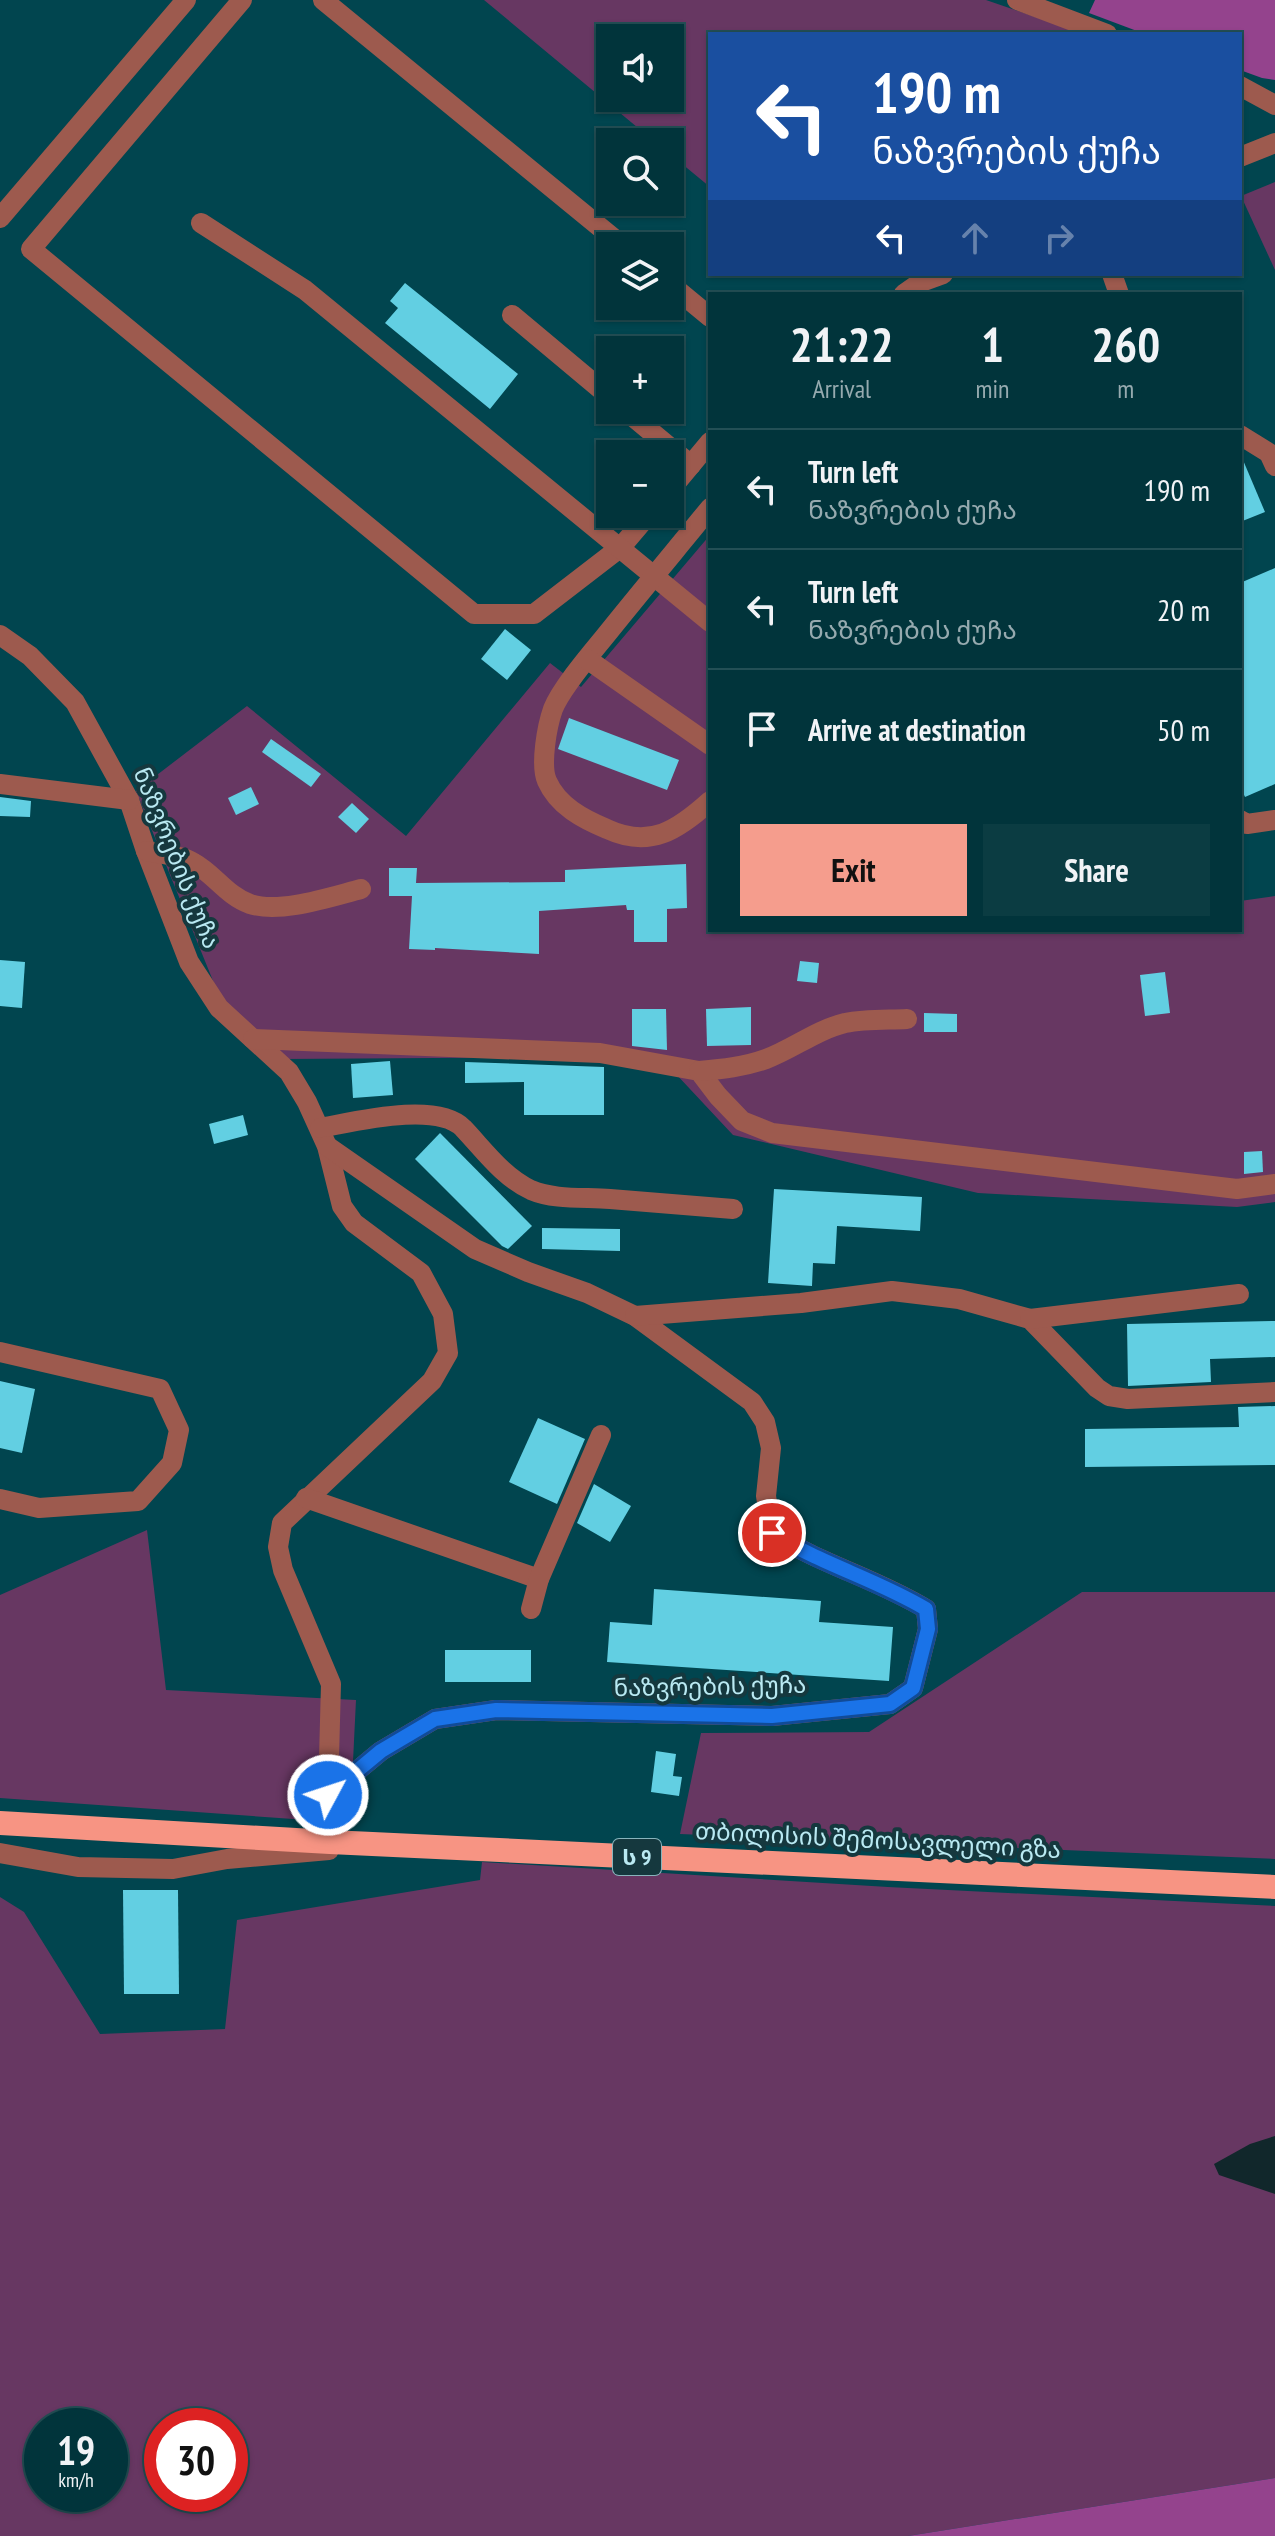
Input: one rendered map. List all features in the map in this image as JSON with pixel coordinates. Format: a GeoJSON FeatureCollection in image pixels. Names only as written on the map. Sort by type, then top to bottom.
{"type":"FeatureCollection","features":[{"type":"Feature","properties":{"kind":"highway","name":"თბილისის შემოსავლელი გზა"},"geometry":{"type":"LineString","coordinates":[[0,1823],[389,1845],[1275,1887]]}},
{"type":"Feature","properties":{"kind":"street"},"geometry":{"type":"LineString","coordinates":[[0,218],[186,0]]}},
{"type":"Feature","properties":{"kind":"street"},"geometry":{"type":"LineString","coordinates":[[242,0],[31,249],[474,614],[534,614],[621,547],[637,528]]}},
{"type":"Feature","properties":{"kind":"street"},"geometry":{"type":"LineString","coordinates":[[323,0],[606,232]]}},
{"type":"Feature","properties":{"kind":"street"},"geometry":{"type":"LineString","coordinates":[[1017,0],[1102,32]]}},
{"type":"Feature","properties":{"kind":"street"},"geometry":{"type":"LineString","coordinates":[[1242,87],[1275,105]]}},
{"type":"Feature","properties":{"kind":"street"},"geometry":{"type":"LineString","coordinates":[[1242,156],[1275,143]]}},
{"type":"Feature","properties":{"kind":"street"},"geometry":{"type":"LineString","coordinates":[[201,223],[305,290],[708,620]]}},
{"type":"Feature","properties":{"kind":"street"},"geometry":{"type":"LineString","coordinates":[[907,292],[938,276]]}},
{"type":"Feature","properties":{"kind":"street"},"geometry":{"type":"LineString","coordinates":[[684,296],[708,315]]}},
{"type":"Feature","properties":{"kind":"street"},"geometry":{"type":"LineString","coordinates":[[512,315],[596,385]]}},
{"type":"Feature","properties":{"kind":"street"},"geometry":{"type":"LineString","coordinates":[[642,424],[691,465]]}},
{"type":"Feature","properties":{"kind":"street"},"geometry":{"type":"LineString","coordinates":[[1242,436],[1269,453],[1275,466]]}},
{"type":"Feature","properties":{"kind":"street"},"geometry":{"type":"LineString","coordinates":[[684,473],[708,444]]}},
{"type":"Feature","properties":{"kind":"street"},"geometry":{"type":"LineString","coordinates":[[708,510],[587,659],[554,707],[545,741],[546,779],[561,802],[584,819],[614,833],[647,839],[670,832],[708,803]]}},
{"type":"Feature","properties":{"kind":"street","name":"ნაზვრების ქუჩა"},"geometry":{"type":"LineString","coordinates":[[0,635],[30,656],[75,702],[129,800],[189,962],[219,1008],[289,1072],[324,1137],[342,1206],[354,1223],[421,1273],[443,1314],[448,1353],[432,1381],[282,1523],[278,1547],[283,1570],[331,1684],[330,1842]]}},
{"type":"Feature","properties":{"kind":"street"},"geometry":{"type":"LineString","coordinates":[[587,659],[708,744]]}},
{"type":"Feature","properties":{"kind":"street"},"geometry":{"type":"LineString","coordinates":[[0,784],[129,800]]}},
{"type":"Feature","properties":{"kind":"street"},"geometry":{"type":"LineString","coordinates":[[1242,821],[1247,824],[1275,820]]}},
{"type":"Feature","properties":{"kind":"street"},"geometry":{"type":"LineString","coordinates":[[146,851],[192,861],[228,892],[250,904],[273,907],[361,889]]}},
{"type":"Feature","properties":{"kind":"street"},"geometry":{"type":"LineString","coordinates":[[253,1039],[600,1053],[699,1071],[736,1067],[768,1058],[810,1036],[843,1024],[907,1019]]}},
{"type":"Feature","properties":{"kind":"street"},"geometry":{"type":"LineString","coordinates":[[699,1071],[742,1121],[772,1133],[1237,1189],[1275,1184]]}},
{"type":"Feature","properties":{"kind":"street"},"geometry":{"type":"LineString","coordinates":[[324,1137],[397,1115],[432,1115],[460,1125],[510,1176],[532,1190],[562,1196],[733,1209]]}},
{"type":"Feature","properties":{"kind":"street","name":"ნაზვრების ქუჩა"},"geometry":{"type":"LineString","coordinates":[[324,1137],[475,1249],[587,1293],[635,1316],[752,1402],[765,1422],[771,1448],[766,1496],[772,1533],[794,1548],[906,1597],[926,1609],[928,1629],[913,1688],[890,1704],[772,1716],[496,1710],[435,1719],[381,1751],[328,1795]]}},
{"type":"Feature","properties":{"kind":"street"},"geometry":{"type":"LineString","coordinates":[[635,1316],[801,1303],[892,1291],[959,1299],[1030,1319],[1239,1294]]}},
{"type":"Feature","properties":{"kind":"street"},"geometry":{"type":"LineString","coordinates":[[1030,1319],[1097,1388],[1109,1396],[1128,1399],[1275,1392]]}},
{"type":"Feature","properties":{"kind":"street"},"geometry":{"type":"LineString","coordinates":[[0,1352],[160,1389],[179,1430],[172,1463],[138,1501],[39,1508],[0,1499]]}},
{"type":"Feature","properties":{"kind":"street"},"geometry":{"type":"LineString","coordinates":[[531,1609],[539,1579],[601,1435]]}},
{"type":"Feature","properties":{"kind":"street"},"geometry":{"type":"LineString","coordinates":[[306,1498],[539,1579]]}},
{"type":"Feature","properties":{"kind":"street"},"geometry":{"type":"LineString","coordinates":[[0,1853],[78,1867],[173,1869],[227,1859],[389,1845]]}},
{"type":"Feature","properties":{"kind":"shaded area"},"geometry":{"type":"Polygon","coordinates":[[[484,0],[986,0],[1079,32],[708,32],[708,185],[684,166],[684,128],[638,128],[619,112],[684,112],[684,24],[596,24],[596,93],[484,0]]]}},
{"type":"Feature","properties":{"kind":"shaded area"},"geometry":{"type":"Polygon","coordinates":[[[1095,0],[1275,0],[1275,80],[1242,71],[1242,32],[1140,32],[1089,13],[1095,0]]]}},
{"type":"Feature","properties":{"kind":"shaded area"},"geometry":{"type":"Polygon","coordinates":[[[1275,182],[1275,270],[1242,198],[1275,182]]]}},
{"type":"Feature","properties":{"kind":"shaded area"},"geometry":{"type":"Polygon","coordinates":[[[708,537],[708,932],[1242,932],[1242,901],[1275,896],[1275,1202],[1237,1207],[978,1193],[733,1135],[675,1073],[611,1057],[283,1059],[220,998],[136,791],[247,706],[406,836],[550,663],[581,687],[708,537]]]}},
{"type":"Feature","properties":{"kind":"shaded area"},"geometry":{"type":"Polygon","coordinates":[[[147,1530],[166,1690],[356,1700],[350,1823],[0,1798],[0,1595],[147,1530]]]}},
{"type":"Feature","properties":{"kind":"shaded area"},"geometry":{"type":"Polygon","coordinates":[[[1082,1592],[1275,1592],[1275,1859],[680,1834],[701,1733],[869,1732],[1082,1592]]]}},
{"type":"Feature","properties":{"kind":"shaded area"},"geometry":{"type":"Polygon","coordinates":[[[482,1862],[888,1887],[1275,1906],[1275,2478],[908,2536],[0,2536],[0,1897],[24,1912],[100,2034],[225,2029],[237,1920],[480,1880],[482,1862]]]}},
{"type":"Feature","properties":{"kind":"shaded area"},"geometry":{"type":"Polygon","coordinates":[[[1275,2478],[1275,2536],[908,2536],[1275,2478]]]}},
{"type":"Feature","properties":{"kind":"water"},"geometry":{"type":"Polygon","coordinates":[[[1275,2136],[1275,2194],[1219,2175],[1214,2164],[1250,2144],[1275,2136]]]}},
{"type":"Feature","properties":{"kind":"building"},"geometry":{"type":"Polygon","coordinates":[[[405,283],[518,374],[490,409],[385,323],[398,308],[390,301],[405,283]]]}},
{"type":"Feature","properties":{"kind":"building"},"geometry":{"type":"Polygon","coordinates":[[[1242,458],[1265,512],[1242,521],[1242,458]]]}},
{"type":"Feature","properties":{"kind":"building"},"geometry":{"type":"Polygon","coordinates":[[[1275,568],[1275,784],[1245,797],[1242,790],[1242,582],[1275,568]]]}},
{"type":"Feature","properties":{"kind":"building"},"geometry":{"type":"Polygon","coordinates":[[[505,629],[531,650],[507,680],[481,659],[505,629]]]}},
{"type":"Feature","properties":{"kind":"building"},"geometry":{"type":"Polygon","coordinates":[[[569,718],[679,760],[667,790],[558,749],[569,718]]]}},
{"type":"Feature","properties":{"kind":"building"},"geometry":{"type":"Polygon","coordinates":[[[271,739],[321,774],[311,787],[262,752],[271,739]]]}},
{"type":"Feature","properties":{"kind":"building"},"geometry":{"type":"Polygon","coordinates":[[[251,787],[259,804],[236,815],[228,798],[251,787]]]}},
{"type":"Feature","properties":{"kind":"building"},"geometry":{"type":"Polygon","coordinates":[[[0,797],[31,801],[30,817],[0,816],[0,797]]]}},
{"type":"Feature","properties":{"kind":"building"},"geometry":{"type":"Polygon","coordinates":[[[352,803],[369,819],[356,833],[338,817],[352,803]]]}},
{"type":"Feature","properties":{"kind":"building"},"geometry":{"type":"Polygon","coordinates":[[[686,864],[687,908],[667,909],[667,942],[634,942],[634,910],[627,910],[626,905],[539,911],[539,954],[409,949],[412,896],[389,896],[389,868],[417,868],[416,883],[565,882],[565,870],[686,864]]]}},
{"type":"Feature","properties":{"kind":"building"},"geometry":{"type":"Polygon","coordinates":[[[0,960],[25,962],[22,1008],[0,1006],[0,960]]]}},
{"type":"Feature","properties":{"kind":"building"},"geometry":{"type":"Polygon","coordinates":[[[800,961],[819,963],[817,983],[797,981],[800,961]]]}},
{"type":"Feature","properties":{"kind":"building"},"geometry":{"type":"Polygon","coordinates":[[[1165,972],[1170,1013],[1145,1016],[1140,975],[1165,972]]]}},
{"type":"Feature","properties":{"kind":"building"},"geometry":{"type":"Polygon","coordinates":[[[751,1007],[751,1045],[707,1046],[706,1009],[751,1007]]]}},
{"type":"Feature","properties":{"kind":"building"},"geometry":{"type":"Polygon","coordinates":[[[632,1009],[666,1009],[667,1050],[632,1046],[632,1009]]]}},
{"type":"Feature","properties":{"kind":"building"},"geometry":{"type":"Polygon","coordinates":[[[924,1013],[957,1014],[957,1032],[924,1032],[924,1013]]]}},
{"type":"Feature","properties":{"kind":"building"},"geometry":{"type":"Polygon","coordinates":[[[390,1061],[393,1095],[353,1098],[351,1064],[390,1061]]]}},
{"type":"Feature","properties":{"kind":"building"},"geometry":{"type":"Polygon","coordinates":[[[465,1062],[604,1067],[604,1115],[524,1115],[524,1082],[465,1083],[465,1062]]]}},
{"type":"Feature","properties":{"kind":"building"},"geometry":{"type":"Polygon","coordinates":[[[243,1115],[248,1135],[214,1144],[209,1124],[243,1115]]]}},
{"type":"Feature","properties":{"kind":"building"},"geometry":{"type":"Polygon","coordinates":[[[440,1133],[532,1226],[508,1249],[415,1159],[440,1133]]]}},
{"type":"Feature","properties":{"kind":"building"},"geometry":{"type":"Polygon","coordinates":[[[1262,1151],[1263,1172],[1244,1174],[1244,1152],[1262,1151]]]}},
{"type":"Feature","properties":{"kind":"building"},"geometry":{"type":"Polygon","coordinates":[[[774,1189],[922,1197],[920,1231],[837,1226],[835,1264],[813,1263],[812,1286],[768,1283],[774,1189]]]}},
{"type":"Feature","properties":{"kind":"building"},"geometry":{"type":"Polygon","coordinates":[[[542,1228],[620,1229],[620,1251],[542,1249],[542,1228]]]}},
{"type":"Feature","properties":{"kind":"building"},"geometry":{"type":"Polygon","coordinates":[[[1275,1321],[1275,1357],[1210,1359],[1211,1382],[1128,1386],[1127,1324],[1275,1321]]]}},
{"type":"Feature","properties":{"kind":"building"},"geometry":{"type":"Polygon","coordinates":[[[0,1381],[35,1389],[22,1453],[0,1448],[0,1381]]]}},
{"type":"Feature","properties":{"kind":"building"},"geometry":{"type":"Polygon","coordinates":[[[1275,1406],[1275,1465],[1085,1467],[1085,1429],[1239,1427],[1238,1407],[1275,1406]]]}},
{"type":"Feature","properties":{"kind":"building"},"geometry":{"type":"Polygon","coordinates":[[[538,1418],[585,1439],[557,1504],[509,1482],[538,1418]]]}},
{"type":"Feature","properties":{"kind":"building"},"geometry":{"type":"Polygon","coordinates":[[[594,1484],[631,1506],[610,1542],[577,1523],[594,1484]]]}},
{"type":"Feature","properties":{"kind":"building"},"geometry":{"type":"Polygon","coordinates":[[[654,1589],[821,1601],[819,1622],[893,1627],[889,1681],[607,1662],[610,1622],[652,1625],[654,1589]]]}},
{"type":"Feature","properties":{"kind":"building"},"geometry":{"type":"Polygon","coordinates":[[[445,1650],[531,1650],[531,1682],[445,1682],[445,1650]]]}},
{"type":"Feature","properties":{"kind":"building"},"geometry":{"type":"Polygon","coordinates":[[[656,1751],[676,1754],[673,1776],[682,1777],[679,1796],[651,1792],[656,1751]]]}},
{"type":"Feature","properties":{"kind":"building"},"geometry":{"type":"Polygon","coordinates":[[[123,1890],[178,1890],[179,1994],[124,1994],[123,1890]]]}},
{"type":"Feature","properties":{"kind":"route"},"geometry":{"type":"LineString","coordinates":[[328,1795],[381,1751],[435,1719],[496,1710],[772,1716],[890,1704],[913,1688],[928,1629],[926,1609],[906,1597],[794,1548],[772,1533]]}}]}
